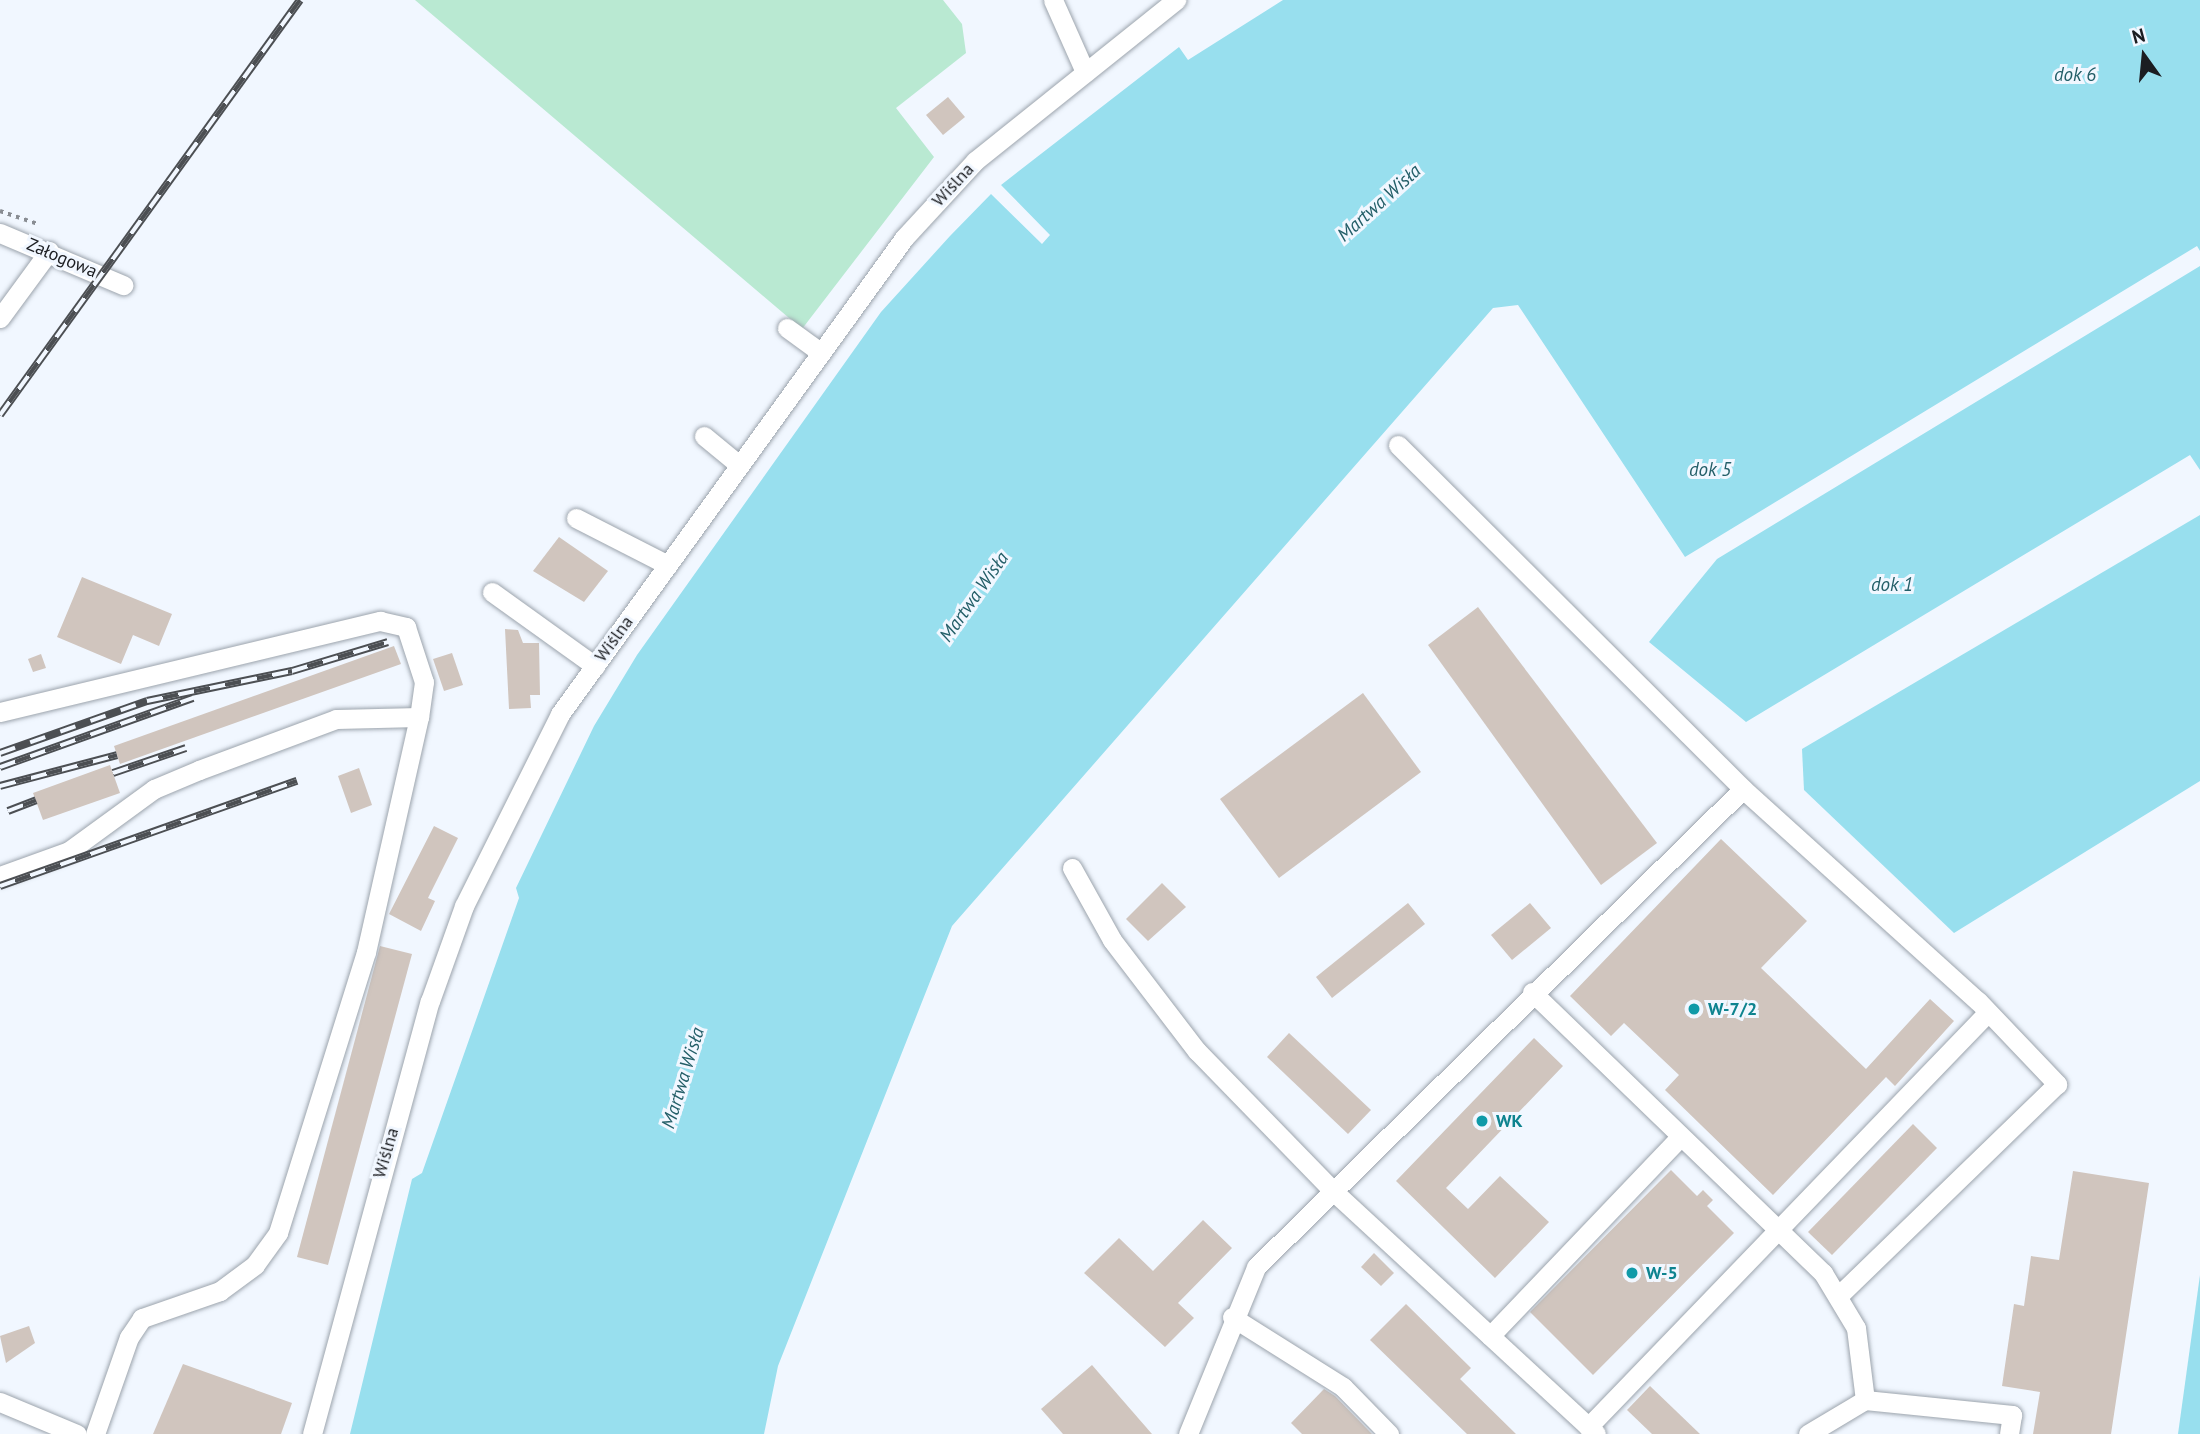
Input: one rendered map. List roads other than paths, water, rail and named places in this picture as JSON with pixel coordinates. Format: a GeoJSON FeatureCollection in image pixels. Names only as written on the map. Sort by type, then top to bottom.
{"type":"FeatureCollection","features":[{"type":"Feature","properties":{"kind":"street"},"geometry":{"type":"LineString","coordinates":[[1053,0],[1085,72]]}},
{"type":"Feature","properties":{"kind":"street","name":"Wiślna"},"geometry":{"type":"LineString","coordinates":[[312,1434],[430,1000],[464,906],[533,761],[595,666],[738,464],[904,238],[961,176],[1085,72],[1177,0]]}},
{"type":"Feature","properties":{"kind":"street","name":"Załogowa"},"geometry":{"type":"LineString","coordinates":[[0,233],[49,251],[122,285]]}},
{"type":"Feature","properties":{"kind":"street"},"geometry":{"type":"LineString","coordinates":[[0,318],[49,251]]}},
{"type":"Feature","properties":{"kind":"street"},"geometry":{"type":"LineString","coordinates":[[787,328],[819,351]]}},
{"type":"Feature","properties":{"kind":"street"},"geometry":{"type":"LineString","coordinates":[[704,436],[738,464]]}},
{"type":"Feature","properties":{"kind":"street"},"geometry":{"type":"LineString","coordinates":[[1398,445],[1743,789],[1988,1012],[2057,1084],[1840,1294]]}},
{"type":"Feature","properties":{"kind":"street"},"geometry":{"type":"LineString","coordinates":[[576,518],[668,565]]}},
{"type":"Feature","properties":{"kind":"street"},"geometry":{"type":"LineString","coordinates":[[492,592],[595,666]]}},
{"type":"Feature","properties":{"kind":"street"},"geometry":{"type":"LineString","coordinates":[[0,712],[380,621],[406,626],[424,682],[419,717],[366,952],[278,1233],[255,1265],[220,1291],[142,1318],[125,1347],[95,1434]]}},
{"type":"Feature","properties":{"kind":"street"},"geometry":{"type":"LineString","coordinates":[[0,876],[69,852],[154,789],[211,765],[336,719],[419,717]]}},
{"type":"Feature","properties":{"kind":"street"},"geometry":{"type":"LineString","coordinates":[[1188,1434],[1231,1317],[1256,1267],[1532,992],[1743,789]]}},
{"type":"Feature","properties":{"kind":"street"},"geometry":{"type":"LineString","coordinates":[[1072,868],[1155,1001],[1332,1190],[1592,1431],[1776,1231],[1988,1012]]}},
{"type":"Feature","properties":{"kind":"street"},"geometry":{"type":"LineString","coordinates":[[1532,992],[1840,1294],[1856,1328],[1865,1400]]}},
{"type":"Feature","properties":{"kind":"street"},"geometry":{"type":"LineString","coordinates":[[1490,1336],[1680,1136]]}},
{"type":"Feature","properties":{"kind":"street"},"geometry":{"type":"LineString","coordinates":[[1231,1317],[1343,1387],[1389,1434]]}},
{"type":"Feature","properties":{"kind":"street"},"geometry":{"type":"LineString","coordinates":[[1808,1434],[1865,1400],[2012,1415],[2009,1434]]}},
{"type":"Feature","properties":{"kind":"street"},"geometry":{"type":"LineString","coordinates":[[0,1402],[77,1434]]}},
{"type":"Feature","properties":{"kind":"water"},"geometry":{"type":"Polygon","coordinates":[[[1283,0],[2200,0],[2200,251],[2197,246],[1685,557],[1518,305],[1493,308],[952,926],[778,1366],[764,1434],[350,1434],[412,1179],[422,1173],[519,898],[516,888],[594,726],[637,655],[881,312],[991,194],[1042,244],[1050,235],[1001,185],[1179,47],[1188,60],[1283,0]]]}},
{"type":"Feature","properties":{"kind":"water","name":"dok 1"},"geometry":{"type":"Polygon","coordinates":[[[2200,266],[2200,470],[2190,455],[1746,722],[1649,642],[1717,559],[2200,266]]]}},
{"type":"Feature","properties":{"kind":"water"},"geometry":{"type":"Polygon","coordinates":[[[2200,515],[2200,781],[1954,933],[1804,790],[1802,749],[2200,515]]]}},
{"type":"Feature","properties":{"kind":"water"},"geometry":{"type":"Polygon","coordinates":[[[2200,1275],[2200,1434],[2178,1434],[2200,1275]]]}},
{"type":"Feature","properties":{"kind":"railway"},"geometry":{"type":"LineString","coordinates":[[0,415],[300,0]]}},
{"type":"Feature","properties":{"kind":"railway"},"geometry":{"type":"LineString","coordinates":[[0,753],[147,701],[292,671],[388,642]]}},
{"type":"Feature","properties":{"kind":"railway"},"geometry":{"type":"LineString","coordinates":[[0,767],[193,698]]}},
{"type":"Feature","properties":{"kind":"railway"},"geometry":{"type":"LineString","coordinates":[[113,773],[186,748]]}},
{"type":"Feature","properties":{"kind":"railway"},"geometry":{"type":"LineString","coordinates":[[0,786],[117,755]]}},
{"type":"Feature","properties":{"kind":"railway"},"geometry":{"type":"LineString","coordinates":[[0,886],[297,781]]}},
{"type":"Feature","properties":{"kind":"railway"},"geometry":{"type":"LineString","coordinates":[[8,811],[36,800]]}},
{"type":"Feature","properties":{"kind":"place","name":"W-7/2"},"geometry":{"type":"Point","coordinates":[1694,1009]}},
{"type":"Feature","properties":{"kind":"place","name":"WK"},"geometry":{"type":"Point","coordinates":[1482,1121]}},
{"type":"Feature","properties":{"kind":"place","name":"W-5"},"geometry":{"type":"Point","coordinates":[1632,1273]}},
{"type":"Feature","properties":{"kind":"water label","name":"dok 6"},"geometry":{"type":"Point","coordinates":[2075,75]}},
{"type":"Feature","properties":{"kind":"water label","name":"Martwa Wisła"},"geometry":{"type":"Point","coordinates":[1379,203]}},
{"type":"Feature","properties":{"kind":"water label","name":"dok 5"},"geometry":{"type":"Point","coordinates":[1710,470]}},
{"type":"Feature","properties":{"kind":"water label","name":"Martwa Wisła"},"geometry":{"type":"Point","coordinates":[974,597]}},
{"type":"Feature","properties":{"kind":"water label","name":"Martwa Wisła"},"geometry":{"type":"Point","coordinates":[683,1078]}}]}
